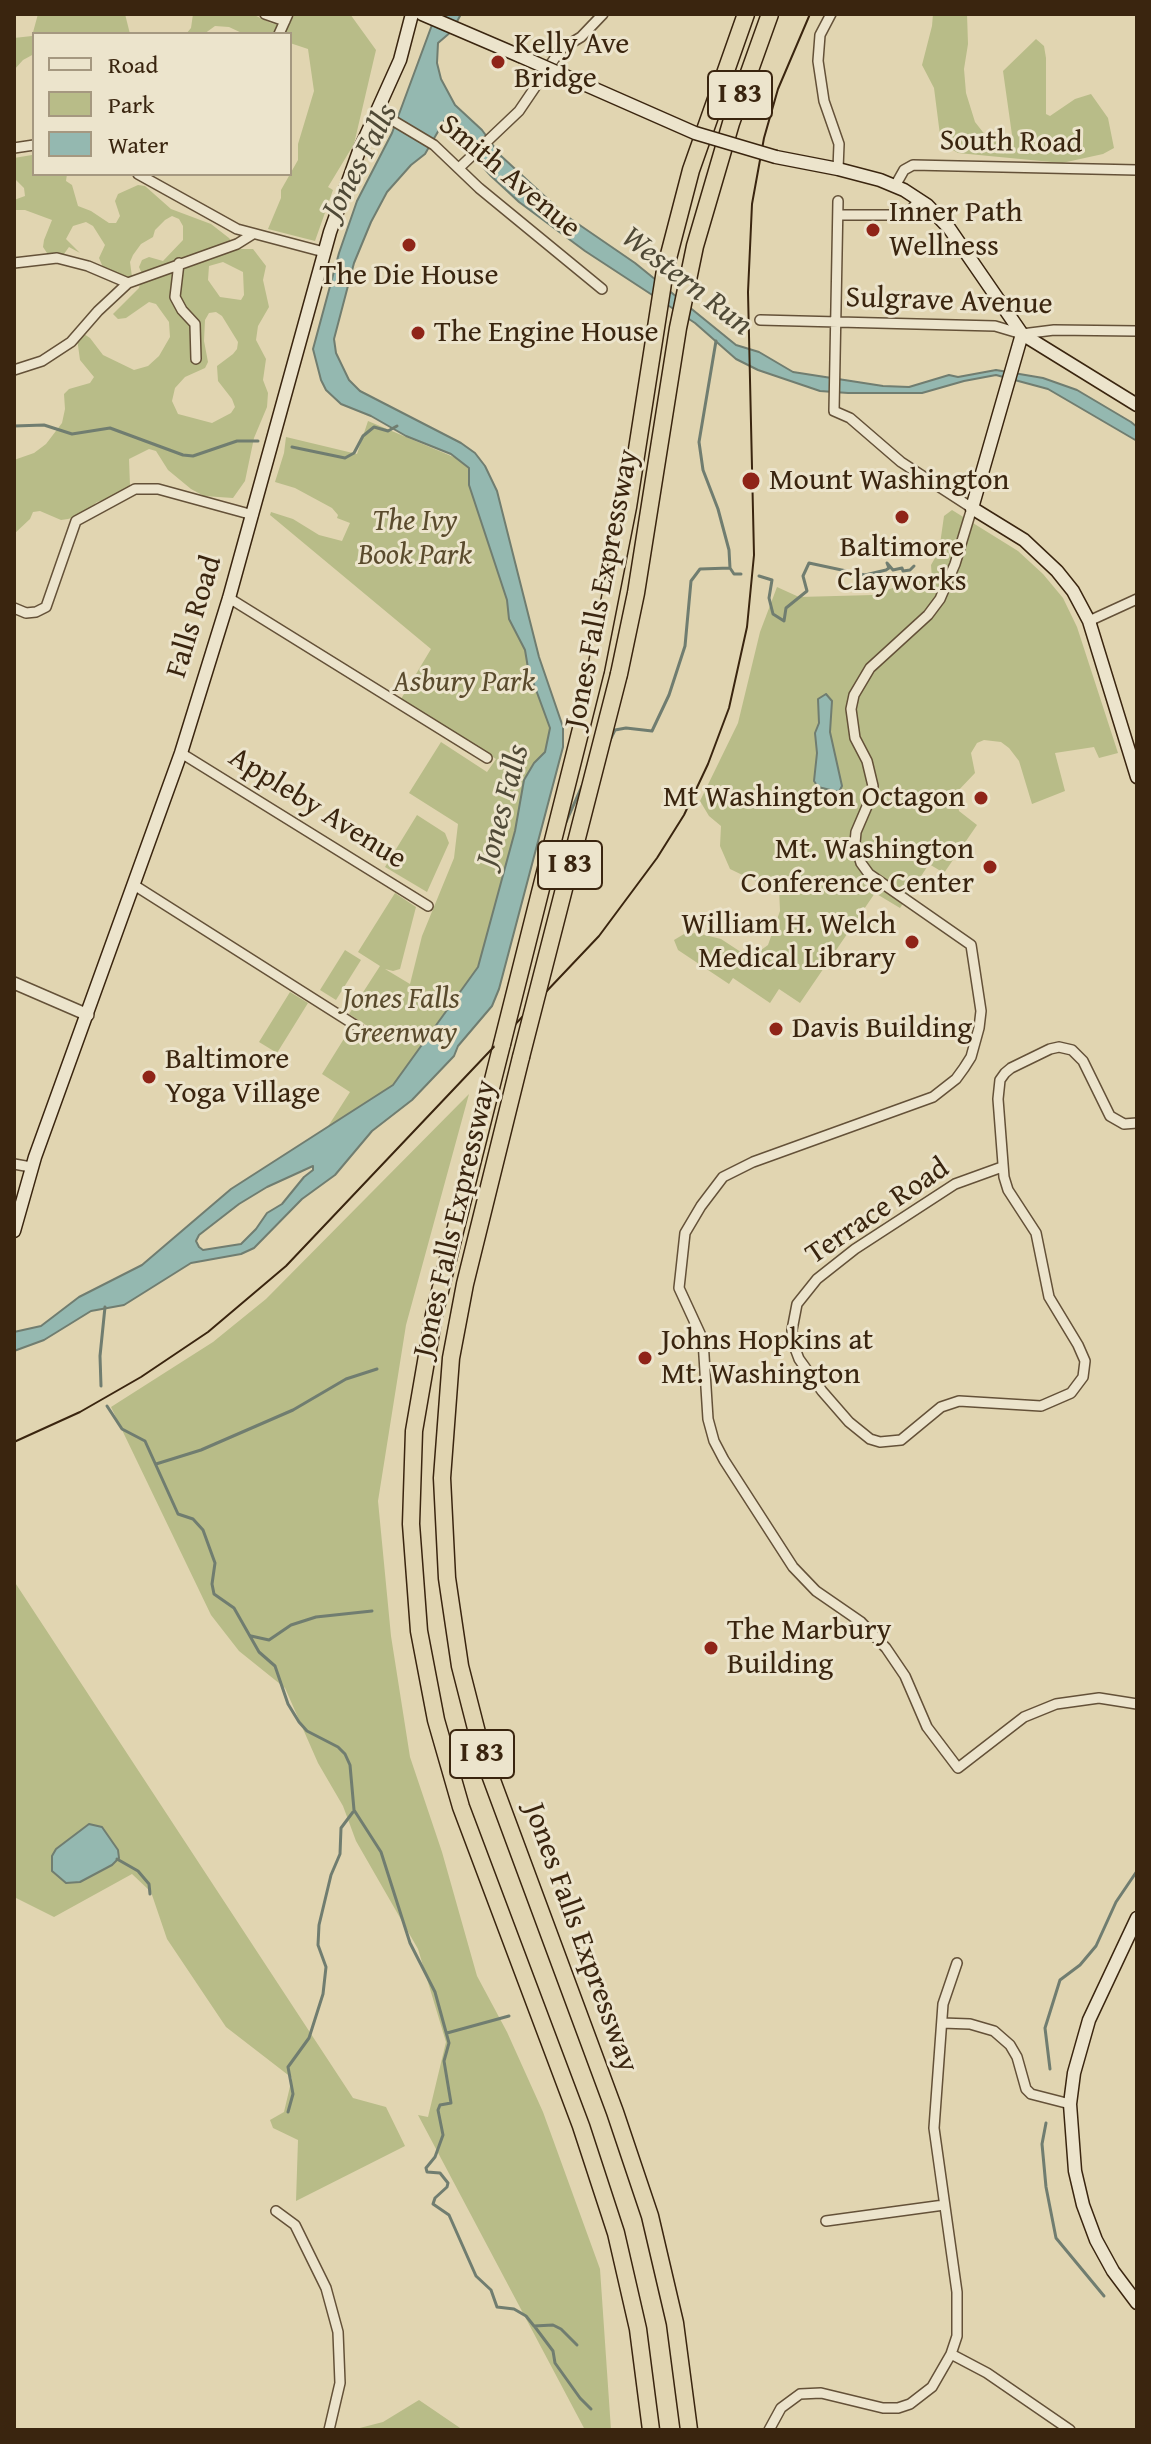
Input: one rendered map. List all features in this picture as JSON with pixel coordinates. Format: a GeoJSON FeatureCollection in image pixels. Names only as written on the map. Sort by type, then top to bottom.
{"type":"FeatureCollection","features":[{"type":"Feature","properties":{"kind":"highway","name":"Jones Falls Expressway"},"geometry":{"type":"LineString","coordinates":[[651,2430],[638,2329],[616,2233],[581,2126],[461,1807],[436,1720],[419,1631],[411,1524],[414,1431],[434,1315],[596,669],[628,507],[665,270],[691,170],[744,14]]}},
{"type":"Feature","properties":{"kind":"highway","name":"Jones Falls Expressway"},"geometry":{"type":"LineString","coordinates":[[689,2430],[675,2323],[650,2216],[615,2112],[483,1756],[460,1666],[447,1578],[442,1478],[451,1358],[465,1284],[619,674],[651,510],[686,285],[722,150],[770,14]]}},
{"type":"Feature","properties":{"kind":"main road","name":"Falls Road"},"geometry":{"type":"LineString","coordinates":[[14,1231],[31,1167],[181,753],[253,515],[324,252],[348,181],[383,114],[412,14]]}},
{"type":"Feature","properties":{"kind":"main road"},"geometry":{"type":"LineString","coordinates":[[427,16],[695,133],[776,157],[838,169],[895,186],[934,211],[949,228],[1022,334],[1137,405]]}},
{"type":"Feature","properties":{"kind":"main road"},"geometry":{"type":"LineString","coordinates":[[1022,334],[972,508],[1024,540],[1073,591],[1089,621],[1137,777]]}},
{"type":"Feature","properties":{"kind":"main road"},"geometry":{"type":"LineString","coordinates":[[1137,1918],[1089,2020],[1079,2048],[1070,2104],[1075,2171],[1083,2205],[1096,2240],[1113,2271],[1137,2303]]}},
{"type":"Feature","properties":{"kind":"street"},"geometry":{"type":"LineString","coordinates":[[265,14],[287,17]]}},
{"type":"Feature","properties":{"kind":"street"},"geometry":{"type":"LineString","coordinates":[[459,168],[519,111],[561,49],[581,37],[603,14]]}},
{"type":"Feature","properties":{"kind":"street"},"geometry":{"type":"LineString","coordinates":[[831,14],[820,35],[818,61],[824,101],[839,144],[838,169]]}},
{"type":"Feature","properties":{"kind":"street","name":"Smith Avenue"},"geometry":{"type":"LineString","coordinates":[[383,114],[422,136],[602,289]]}},
{"type":"Feature","properties":{"kind":"street","name":"South Road"},"geometry":{"type":"LineString","coordinates":[[895,186],[904,170],[913,165],[1137,170]]}},
{"type":"Feature","properties":{"kind":"street"},"geometry":{"type":"LineString","coordinates":[[142,176],[223,222],[253,234],[324,252]]}},
{"type":"Feature","properties":{"kind":"street"},"geometry":{"type":"LineString","coordinates":[[838,215],[907,215],[919,200]]}},
{"type":"Feature","properties":{"kind":"street"},"geometry":{"type":"LineString","coordinates":[[838,201],[834,411],[850,418],[901,462],[972,508],[964,539],[940,599],[928,615],[870,668],[860,682],[851,709],[855,738],[867,761],[873,786],[856,832],[857,854],[869,874],[971,945],[981,1011],[979,1028],[971,1057],[956,1079],[933,1097],[753,1162],[723,1177],[685,1233],[679,1288],[703,1340],[708,1419],[714,1441],[724,1460],[793,1567],[816,1591],[861,1622],[886,1648],[905,1676],[927,1727],[958,1768],[1024,1717],[1056,1704],[1099,1698],[1137,1704]]}},
{"type":"Feature","properties":{"kind":"street"},"geometry":{"type":"LineString","coordinates":[[14,370],[42,361],[71,342],[128,283],[237,244],[253,234]]}},
{"type":"Feature","properties":{"kind":"street"},"geometry":{"type":"LineString","coordinates":[[14,263],[57,258],[88,266],[128,283]]}},
{"type":"Feature","properties":{"kind":"street"},"geometry":{"type":"LineString","coordinates":[[179,263],[175,297],[195,324],[196,359]]}},
{"type":"Feature","properties":{"kind":"street","name":"Sulgrave Avenue"},"geometry":{"type":"LineString","coordinates":[[760,320],[995,326],[1022,334],[1054,330],[1137,331]]}},
{"type":"Feature","properties":{"kind":"street"},"geometry":{"type":"LineString","coordinates":[[14,608],[26,613],[46,607],[76,521],[135,489],[158,489],[253,515]]}},
{"type":"Feature","properties":{"kind":"street"},"geometry":{"type":"LineString","coordinates":[[229,598],[487,758]]}},
{"type":"Feature","properties":{"kind":"street"},"geometry":{"type":"LineString","coordinates":[[1089,621],[1137,599]]}},
{"type":"Feature","properties":{"kind":"street","name":"Appleby Avenue"},"geometry":{"type":"LineString","coordinates":[[181,753],[428,906]]}},
{"type":"Feature","properties":{"kind":"street"},"geometry":{"type":"LineString","coordinates":[[134,885],[358,1027]]}},
{"type":"Feature","properties":{"kind":"street"},"geometry":{"type":"LineString","coordinates":[[14,983],[88,1015]]}},
{"type":"Feature","properties":{"kind":"street","name":"Terrace Road"},"geometry":{"type":"LineString","coordinates":[[1002,1167],[955,1184],[855,1249],[817,1279],[797,1304],[792,1330],[799,1359],[849,1422],[870,1439],[880,1442],[901,1440],[941,1407],[959,1401],[1041,1406],[1071,1393],[1083,1377],[1085,1361],[1049,1297],[1036,1233],[1008,1190],[1002,1167],[998,1099],[1000,1080],[1011,1068],[1050,1049],[1066,1047],[1079,1054],[1110,1116],[1124,1124],[1137,1123]]}},
{"type":"Feature","properties":{"kind":"street"},"geometry":{"type":"LineString","coordinates":[[14,1164],[31,1167]]}},
{"type":"Feature","properties":{"kind":"street"},"geometry":{"type":"LineString","coordinates":[[769,2430],[781,2408],[800,2394],[821,2393],[883,2408],[910,2404],[932,2387],[951,2354],[957,2336],[957,2292],[934,2128],[945,1995],[957,1963]]}},
{"type":"Feature","properties":{"kind":"street"},"geometry":{"type":"LineString","coordinates":[[942,2023],[970,2024],[994,2031],[1010,2045],[1017,2057],[1026,2089],[1031,2094],[1070,2104]]}},
{"type":"Feature","properties":{"kind":"street"},"geometry":{"type":"LineString","coordinates":[[826,2221],[944,2205]]}},
{"type":"Feature","properties":{"kind":"street"},"geometry":{"type":"LineString","coordinates":[[276,2211],[295,2225],[326,2288],[338,2332],[340,2383],[329,2430]]}},
{"type":"Feature","properties":{"kind":"street"},"geometry":{"type":"LineString","coordinates":[[951,2354],[987,2373],[1070,2430]]}},
{"type":"Feature","properties":{"kind":"green space"},"geometry":{"type":"Polygon","coordinates":[[[38,14],[125,14],[130,32],[33,32],[38,14]]]}},
{"type":"Feature","properties":{"kind":"green space"},"geometry":{"type":"Polygon","coordinates":[[[193,14],[252,14],[285,26],[296,14],[350,14],[376,50],[354,144],[328,187],[333,190],[315,241],[268,229],[281,198],[281,190],[289,176],[292,176],[298,160],[298,144],[314,91],[308,49],[292,44],[292,32],[240,32],[215,26],[207,32],[188,32],[193,14]]]}},
{"type":"Feature","properties":{"kind":"green space"},"geometry":{"type":"Polygon","coordinates":[[[933,14],[967,14],[966,93],[975,122],[986,136],[1002,144],[1013,142],[1003,71],[1036,39],[1044,46],[1046,58],[1046,114],[1050,116],[1075,99],[1091,94],[1108,118],[1114,148],[1103,154],[1062,163],[958,153],[951,149],[940,135],[934,88],[922,65],[933,14]]]}},
{"type":"Feature","properties":{"kind":"green space"},"geometry":{"type":"Polygon","coordinates":[[[32,36],[32,55],[14,70],[14,38],[32,36]]]}},
{"type":"Feature","properties":{"kind":"green space"},"geometry":{"type":"Polygon","coordinates":[[[32,155],[32,176],[67,176],[66,181],[72,185],[78,206],[109,223],[116,223],[120,216],[115,201],[118,194],[138,185],[145,186],[171,209],[211,224],[229,238],[233,243],[232,249],[253,249],[266,266],[263,280],[269,307],[258,326],[256,340],[266,359],[263,380],[268,393],[267,407],[254,438],[245,481],[233,498],[204,496],[191,489],[168,470],[156,451],[149,449],[129,459],[130,486],[112,498],[97,502],[81,515],[68,519],[33,512],[14,534],[14,460],[34,453],[46,444],[62,423],[64,394],[69,389],[90,383],[94,377],[80,360],[77,338],[84,334],[103,355],[134,370],[148,366],[159,356],[170,337],[169,322],[156,304],[149,302],[126,318],[118,319],[113,314],[139,288],[142,260],[149,257],[163,261],[183,240],[183,226],[179,219],[172,216],[165,220],[155,230],[153,237],[141,244],[133,255],[130,262],[132,277],[125,280],[105,272],[99,258],[105,245],[93,226],[86,222],[73,226],[66,239],[80,253],[69,247],[61,258],[47,253],[43,247],[44,240],[52,220],[25,210],[14,210],[14,200],[25,196],[24,188],[14,178],[14,158],[32,155]],[[223,262],[209,266],[208,280],[220,297],[241,300],[244,295],[243,272],[223,262]],[[216,312],[209,313],[205,320],[204,341],[208,362],[205,368],[185,377],[175,388],[172,401],[178,414],[212,423],[231,413],[235,407],[218,381],[217,366],[233,354],[238,342],[222,316],[216,312]]]}},
{"type":"Feature","properties":{"kind":"green space"},"geometry":{"type":"Polygon","coordinates":[[[368,421],[463,461],[469,468],[469,485],[507,600],[509,619],[525,650],[528,668],[550,728],[545,752],[524,780],[515,831],[478,967],[393,1085],[327,1128],[350,1092],[322,1074],[350,1029],[362,1031],[369,1027],[349,1014],[380,966],[358,952],[395,893],[416,907],[400,969],[385,969],[410,984],[422,936],[454,858],[458,824],[409,793],[441,742],[487,772],[496,759],[401,699],[431,649],[270,515],[271,512],[293,519],[319,535],[342,541],[350,523],[337,518],[332,508],[295,488],[275,482],[286,437],[357,454],[368,421]]]}},
{"type":"Feature","properties":{"kind":"green space"},"geometry":{"type":"Polygon","coordinates":[[[952,510],[1018,551],[1063,598],[1077,627],[1118,753],[1099,758],[1094,747],[1055,753],[1065,791],[1032,804],[1019,761],[1009,748],[1001,742],[984,740],[977,743],[971,753],[975,773],[956,793],[959,811],[977,825],[944,873],[929,864],[900,908],[875,893],[800,1003],[779,989],[770,1003],[733,978],[729,984],[678,950],[674,940],[684,934],[697,933],[721,939],[750,958],[768,945],[780,911],[779,888],[730,869],[720,846],[721,826],[709,816],[700,801],[738,723],[760,632],[777,587],[799,597],[873,595],[918,579],[932,579],[931,565],[939,551],[944,516],[952,510]]]}},
{"type":"Feature","properties":{"kind":"green space"},"geometry":{"type":"Polygon","coordinates":[[[417,815],[445,833],[449,843],[427,892],[385,867],[417,815]]]}},
{"type":"Feature","properties":{"kind":"green space","name":"Jones Falls Greenway"},"geometry":{"type":"Polygon","coordinates":[[[345,950],[361,960],[336,1000],[320,990],[345,950]]]}},
{"type":"Feature","properties":{"kind":"green space","name":"Jones Falls Greenway"},"geometry":{"type":"Polygon","coordinates":[[[290,992],[308,1003],[277,1053],[259,1042],[290,992]]]}},
{"type":"Feature","properties":{"kind":"green space"},"geometry":{"type":"Polygon","coordinates":[[[469,1094],[406,1325],[378,1501],[391,1636],[410,1757],[442,1852],[477,1976],[507,2032],[543,2112],[600,2269],[611,2430],[585,2430],[418,2115],[428,2117],[446,2042],[418,1949],[356,1841],[343,1806],[318,1763],[285,1688],[239,1651],[211,1615],[111,1407],[213,1342],[266,1299],[469,1094]]]}},
{"type":"Feature","properties":{"kind":"green space"},"geometry":{"type":"Polygon","coordinates":[[[14,1581],[353,2098],[386,2107],[405,2146],[296,2201],[298,2140],[273,2128],[270,2120],[284,2112],[292,2078],[226,2027],[167,1939],[151,1892],[132,1874],[54,1917],[14,1897],[14,1581]]]}},
{"type":"Feature","properties":{"kind":"green space"},"geometry":{"type":"Polygon","coordinates":[[[419,2400],[463,2430],[352,2430],[383,2422],[419,2400]]]}},
{"type":"Feature","properties":{"kind":"water","name":"Jones Falls"},"geometry":{"type":"Polygon","coordinates":[[[436,14],[461,14],[452,31],[438,43],[437,63],[441,79],[455,105],[482,130],[500,155],[565,215],[635,263],[736,345],[759,352],[793,372],[883,386],[909,387],[949,375],[958,377],[996,370],[1043,378],[1077,390],[1131,422],[1137,427],[1137,441],[1048,389],[996,375],[922,393],[848,393],[820,391],[758,370],[736,359],[695,323],[585,251],[519,202],[466,148],[447,116],[425,154],[387,192],[371,222],[354,263],[334,339],[336,353],[349,380],[360,391],[461,443],[475,453],[485,466],[497,491],[539,657],[563,727],[563,747],[499,989],[492,1006],[458,1046],[454,1056],[412,1100],[372,1131],[335,1175],[302,1199],[254,1248],[241,1254],[191,1263],[124,1305],[91,1311],[44,1340],[14,1351],[14,1332],[41,1326],[79,1297],[142,1265],[231,1189],[393,1085],[478,967],[515,831],[524,780],[545,752],[550,728],[528,668],[525,650],[509,619],[507,600],[469,485],[469,468],[451,454],[341,404],[326,390],[313,349],[339,253],[357,201],[392,133],[436,14]],[[313,1166],[239,1204],[199,1235],[196,1241],[199,1247],[203,1250],[241,1244],[267,1213],[282,1204],[313,1170],[313,1166]]]}},
{"type":"Feature","properties":{"kind":"water"},"geometry":{"type":"Polygon","coordinates":[[[826,694],[832,701],[830,732],[842,786],[839,792],[818,787],[814,781],[818,699],[826,694]]]}},
{"type":"Feature","properties":{"kind":"water"},"geometry":{"type":"Polygon","coordinates":[[[89,1824],[102,1827],[118,1850],[119,1858],[80,1882],[66,1883],[52,1871],[52,1856],[56,1849],[89,1824]]]}},
{"type":"Feature","properties":{"kind":"waterway","name":"Western Run"},"geometry":{"type":"LineString","coordinates":[[716,341],[699,442],[703,470],[729,550],[730,568],[734,574],[741,574]]}},
{"type":"Feature","properties":{"kind":"waterway"},"geometry":{"type":"LineString","coordinates":[[14,426],[44,425],[72,434],[110,428],[193,456],[237,441],[258,441]]}},
{"type":"Feature","properties":{"kind":"waterway"},"geometry":{"type":"LineString","coordinates":[[292,447],[345,458],[354,453],[363,436],[374,427],[388,431],[397,426]]}},
{"type":"Feature","properties":{"kind":"waterway"},"geometry":{"type":"LineString","coordinates":[[759,576],[772,580],[769,598],[773,614],[784,621],[786,608],[807,591],[803,576],[809,563],[865,575],[886,570],[889,568],[887,563],[893,570],[910,570],[914,566]]}},
{"type":"Feature","properties":{"kind":"waterway"},"geometry":{"type":"LineString","coordinates":[[609,742],[615,730],[652,731],[669,695],[685,646],[691,581],[700,569],[730,568]]}},
{"type":"Feature","properties":{"kind":"waterway"},"geometry":{"type":"LineString","coordinates":[[566,822],[582,786]]}},
{"type":"Feature","properties":{"kind":"waterway"},"geometry":{"type":"LineString","coordinates":[[101,1386],[100,1356],[105,1307]]}},
{"type":"Feature","properties":{"kind":"waterway"},"geometry":{"type":"LineString","coordinates":[[156,1464],[201,1450],[293,1410],[346,1379],[377,1369]]}},
{"type":"Feature","properties":{"kind":"waterway"},"geometry":{"type":"LineString","coordinates":[[107,1406],[122,1429],[145,1441],[178,1514],[193,1519],[203,1530],[215,1563],[214,1594],[234,1608],[259,1652],[275,1666],[288,1704],[299,1722],[307,1731],[338,1747],[350,1765],[354,1810],[381,1852],[410,1943],[435,1992],[449,2043],[444,2061],[451,2103],[440,2105],[438,2110],[443,2135],[435,2157],[426,2168],[427,2172],[440,2173],[448,2183],[433,2204],[449,2215],[476,2276],[491,2290],[497,2307],[514,2309],[526,2316],[534,2326],[553,2325],[577,2345]]}},
{"type":"Feature","properties":{"kind":"waterway"},"geometry":{"type":"LineString","coordinates":[[251,1636],[269,1640],[291,1625],[316,1617],[372,1611]]}},
{"type":"Feature","properties":{"kind":"waterway"},"geometry":{"type":"LineString","coordinates":[[288,2112],[293,2094],[288,2067],[309,2038],[323,1994],[326,1967],[318,1945],[319,1925],[331,1875],[340,1854],[341,1828],[353,1812]]}},
{"type":"Feature","properties":{"kind":"waterway"},"geometry":{"type":"LineString","coordinates":[[117,1859],[138,1871],[149,1884],[150,1894]]}},
{"type":"Feature","properties":{"kind":"waterway"},"geometry":{"type":"LineString","coordinates":[[1050,2069],[1045,2028],[1060,1980],[1080,1965],[1096,1946],[1116,1902],[1137,1871]]}},
{"type":"Feature","properties":{"kind":"waterway"},"geometry":{"type":"LineString","coordinates":[[447,2033],[509,2016]]}},
{"type":"Feature","properties":{"kind":"waterway"},"geometry":{"type":"LineString","coordinates":[[1046,2123],[1042,2144],[1056,2238],[1104,2296]]}},
{"type":"Feature","properties":{"kind":"waterway"},"geometry":{"type":"LineString","coordinates":[[535,2327],[553,2351],[555,2363],[591,2409]]}},
{"type":"Feature","properties":{"kind":"tram line"},"geometry":{"type":"LineString","coordinates":[[14,1442],[80,1412],[141,1377],[208,1332],[286,1266],[599,936],[657,858],[684,815],[729,708],[747,627],[754,555],[748,292],[752,204],[764,138],[778,89],[810,14]]}},
{"type":"Feature","properties":{"kind":"place","name":"Kelly Ave Bridge"},"geometry":{"type":"Point","coordinates":[498,62]}},
{"type":"Feature","properties":{"kind":"place","name":"Inner Path Wellness"},"geometry":{"type":"Point","coordinates":[873,230]}},
{"type":"Feature","properties":{"kind":"place","name":"The Die House"},"geometry":{"type":"Point","coordinates":[409,245]}},
{"type":"Feature","properties":{"kind":"place","name":"The Engine House"},"geometry":{"type":"Point","coordinates":[418,333]}},
{"type":"Feature","properties":{"kind":"place","name":"Mount Washington"},"geometry":{"type":"Point","coordinates":[751,481]}},
{"type":"Feature","properties":{"kind":"place","name":"Baltimore Clayworks"},"geometry":{"type":"Point","coordinates":[902,517]}},
{"type":"Feature","properties":{"kind":"place","name":"Mt Washington Octagon"},"geometry":{"type":"Point","coordinates":[981,798]}},
{"type":"Feature","properties":{"kind":"place","name":"Mt. Washington Conference Center"},"geometry":{"type":"Point","coordinates":[990,867]}},
{"type":"Feature","properties":{"kind":"place","name":"William H. Welch Medical Library"},"geometry":{"type":"Point","coordinates":[912,942]}},
{"type":"Feature","properties":{"kind":"place","name":"Davis Building"},"geometry":{"type":"Point","coordinates":[776,1029]}},
{"type":"Feature","properties":{"kind":"place","name":"Baltimore Yoga Village"},"geometry":{"type":"Point","coordinates":[149,1077]}},
{"type":"Feature","properties":{"kind":"place","name":"Johns Hopkins at Mt. Washington"},"geometry":{"type":"Point","coordinates":[645,1358]}},
{"type":"Feature","properties":{"kind":"place","name":"The Marbury Building"},"geometry":{"type":"Point","coordinates":[711,1648]}},
{"type":"Feature","properties":{"kind":"park label","name":"The Ivy Book Park"},"geometry":{"type":"Point","coordinates":[415,539]}},
{"type":"Feature","properties":{"kind":"park label","name":"Asbury Park"},"geometry":{"type":"Point","coordinates":[464,683]}}]}
